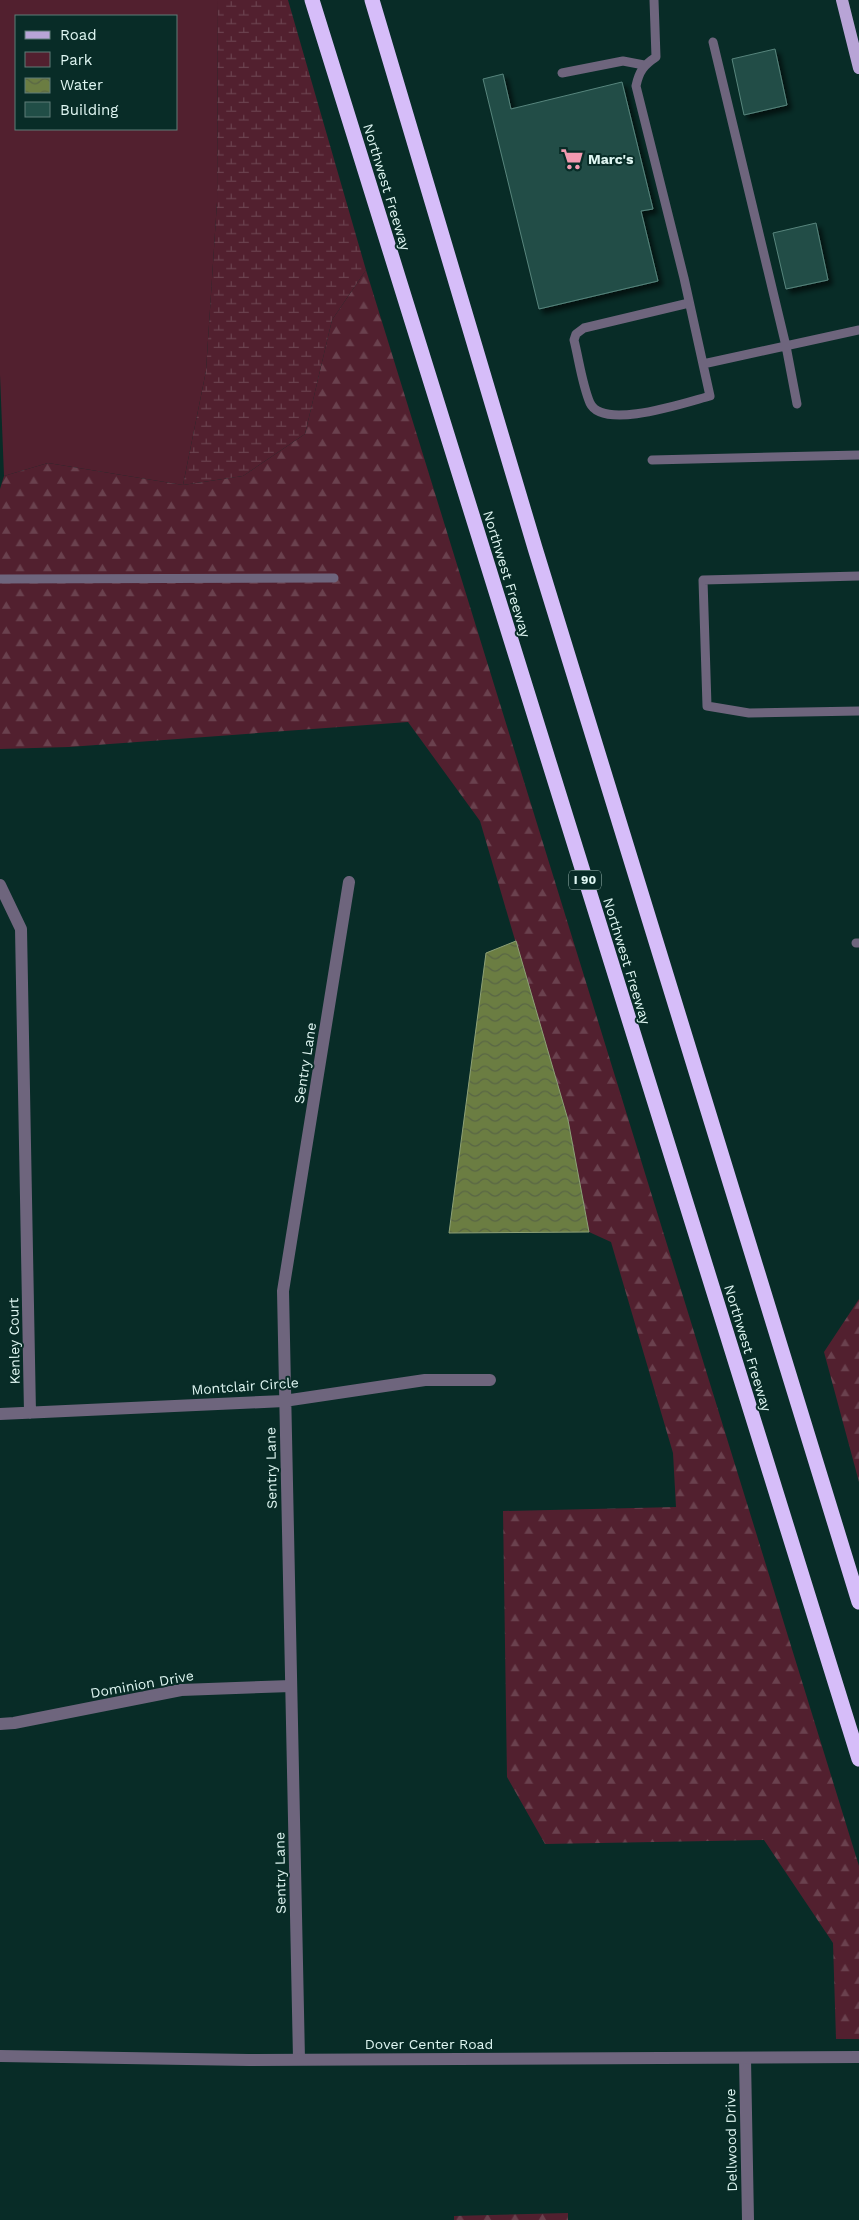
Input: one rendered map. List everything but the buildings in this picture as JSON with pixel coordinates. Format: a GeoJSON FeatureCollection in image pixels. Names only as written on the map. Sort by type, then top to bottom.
{"type":"FeatureCollection","features":[{"type":"Feature","properties":{"kind":"highway","name":"Northwest Freeway"},"geometry":{"type":"LineString","coordinates":[[312,0],[859,1759]]}},
{"type":"Feature","properties":{"kind":"highway"},"geometry":{"type":"LineString","coordinates":[[372,0],[541,567],[859,1602]]}},
{"type":"Feature","properties":{"kind":"main road"},"geometry":{"type":"LineString","coordinates":[[842,0],[859,68]]}},
{"type":"Feature","properties":{"kind":"street","name":"Sentry Lane"},"geometry":{"type":"LineString","coordinates":[[299,2059],[284,1401],[284,1291],[349,882]]}},
{"type":"Feature","properties":{"kind":"street","name":"Kenley Court"},"geometry":{"type":"LineString","coordinates":[[0,885],[21,929],[30,1413]]}},
{"type":"Feature","properties":{"kind":"street","name":"Montclair Circle"},"geometry":{"type":"LineString","coordinates":[[0,1414],[284,1401],[425,1380],[490,1380]]}},
{"type":"Feature","properties":{"kind":"street","name":"Dominion Drive"},"geometry":{"type":"LineString","coordinates":[[0,1724],[181,1690],[291,1686]]}},
{"type":"Feature","properties":{"kind":"street","name":"Dover Center Road"},"geometry":{"type":"LineString","coordinates":[[0,2056],[299,2059],[859,2057]]}},
{"type":"Feature","properties":{"kind":"street","name":"Dellwood Drive"},"geometry":{"type":"LineString","coordinates":[[745,2058],[748,2220]]}},
{"type":"Feature","properties":{"kind":"lane"},"geometry":{"type":"LineString","coordinates":[[654,0],[656,57],[644,65],[638,76],[636,86],[689,303],[710,396],[636,414],[619,416],[599,412],[591,404],[574,340],[576,334],[584,328],[689,303]]}},
{"type":"Feature","properties":{"kind":"lane"},"geometry":{"type":"LineString","coordinates":[[713,42],[786,346],[797,404]]}},
{"type":"Feature","properties":{"kind":"lane"},"geometry":{"type":"LineString","coordinates":[[562,73],[623,61],[644,65]]}},
{"type":"Feature","properties":{"kind":"lane"},"geometry":{"type":"LineString","coordinates":[[703,364],[859,330]]}},
{"type":"Feature","properties":{"kind":"lane"},"geometry":{"type":"LineString","coordinates":[[652,460],[859,455]]}},
{"type":"Feature","properties":{"kind":"lane"},"geometry":{"type":"LineString","coordinates":[[859,576],[703,580],[707,706],[749,713],[859,711]]}},
{"type":"Feature","properties":{"kind":"lane"},"geometry":{"type":"LineString","coordinates":[[0,579],[334,578]]}},
{"type":"Feature","properties":{"kind":"green space"},"geometry":{"type":"Polygon","coordinates":[[[0,0],[218,0],[217,202],[206,371],[183,485],[48,463],[4,476],[0,375],[0,0]]]}},
{"type":"Feature","properties":{"kind":"green space"},"geometry":{"type":"Polygon","coordinates":[[[218,0],[288,0],[366,270],[332,320],[305,434],[243,476],[183,485],[206,371],[217,202],[218,0]]]}},
{"type":"Feature","properties":{"kind":"green space"},"geometry":{"type":"Polygon","coordinates":[[[366,270],[859,1866],[859,2039],[836,2039],[833,1943],[764,1840],[545,1844],[507,1777],[503,1511],[676,1507],[673,1453],[611,1242],[589,1232],[568,1120],[480,821],[408,722],[69,747],[0,749],[0,489],[4,476],[48,463],[183,485],[243,476],[305,434],[332,320],[366,270]]]}},
{"type":"Feature","properties":{"kind":"green space"},"geometry":{"type":"Polygon","coordinates":[[[859,1299],[859,1482],[824,1352],[859,1299]]]}},
{"type":"Feature","properties":{"kind":"green space"},"geometry":{"type":"Polygon","coordinates":[[[568,2213],[568,2220],[454,2220],[454,2216],[568,2213]]]}},
{"type":"Feature","properties":{"kind":"water"},"geometry":{"type":"Polygon","coordinates":[[[516,941],[568,1120],[589,1232],[449,1233],[486,953],[516,941]]]}},
{"type":"Feature","properties":{"kind":"place","name":"Marc's"},"geometry":{"type":"Point","coordinates":[572,159]}}]}
